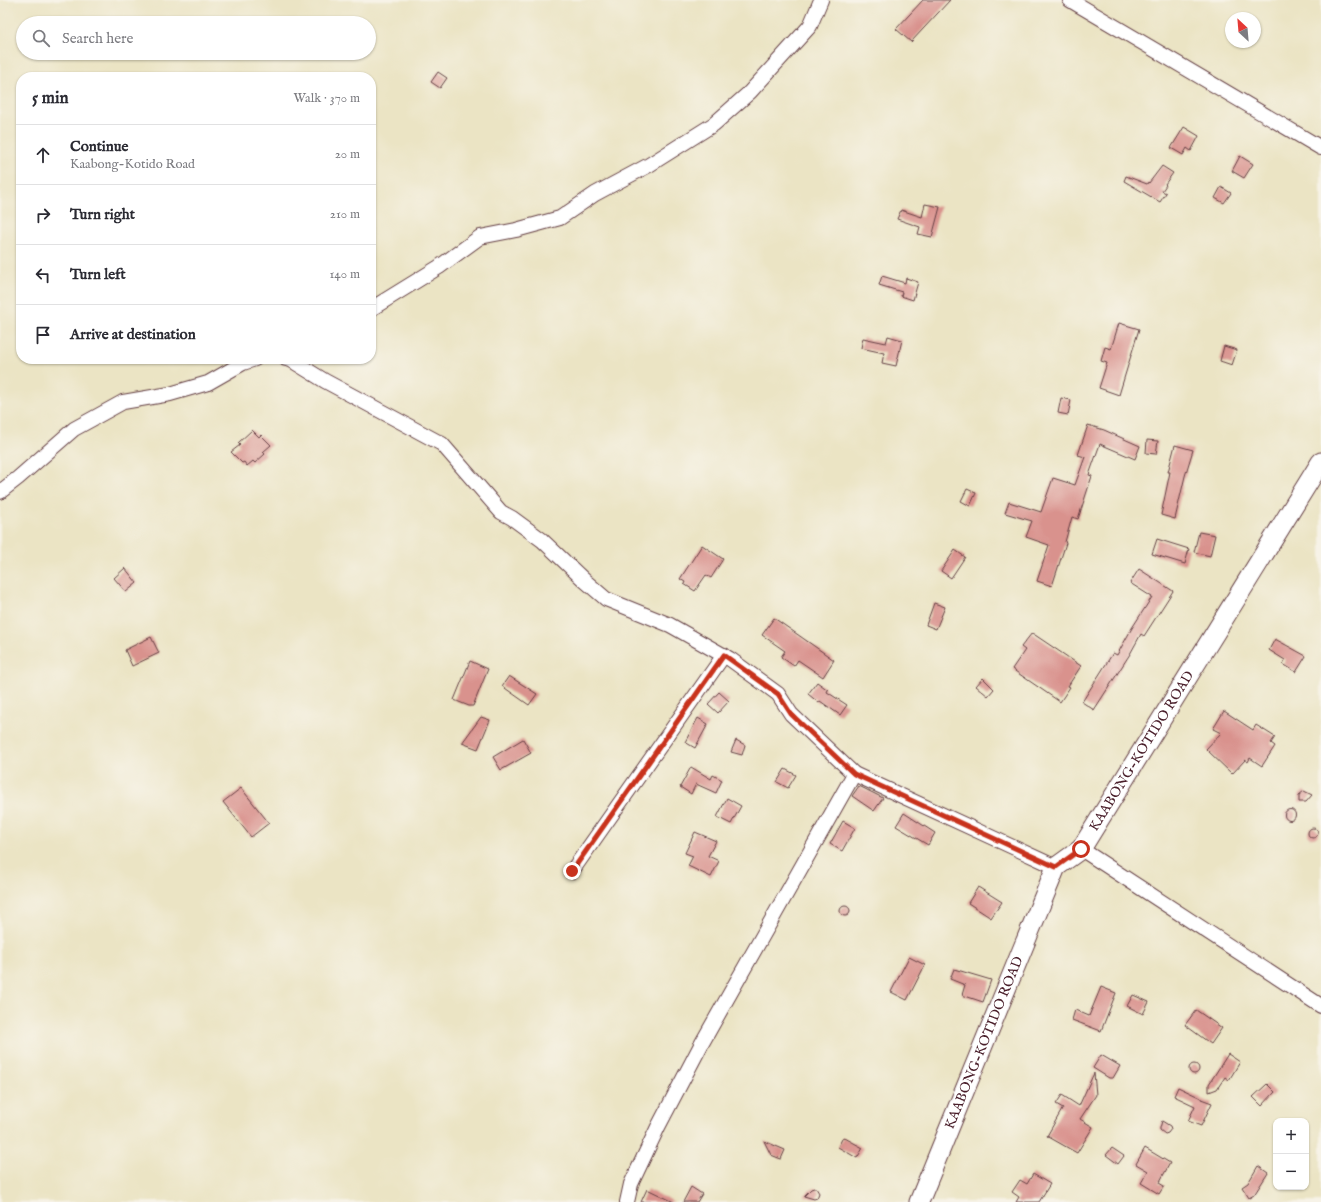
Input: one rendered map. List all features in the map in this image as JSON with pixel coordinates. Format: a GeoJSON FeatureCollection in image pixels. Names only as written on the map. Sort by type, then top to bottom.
{"type":"FeatureCollection","features":[{"type":"Feature","properties":{"kind":"main road","name":"KAABONG-KOTIDO ROAD"},"geometry":{"type":"LineString","coordinates":[[919,1202],[1056,867],[1081,849],[1321,462]]}},
{"type":"Feature","properties":{"kind":"street"},"geometry":{"type":"LineString","coordinates":[[376,306],[440,267],[480,236],[516,230],[560,218],[595,194],[649,165],[714,124],[750,92],[810,26],[821,0]]}},
{"type":"Feature","properties":{"kind":"street"},"geometry":{"type":"LineString","coordinates":[[1070,0],[1321,148]]}},
{"type":"Feature","properties":{"kind":"street"},"geometry":{"type":"LineString","coordinates":[[0,492],[74,429],[123,402],[170,394],[208,382],[241,364]]}},
{"type":"Feature","properties":{"kind":"street"},"geometry":{"type":"LineString","coordinates":[[297,364],[325,381],[442,444],[501,512],[512,518],[542,540],[606,599],[670,625],[724,655],[778,694],[791,714],[854,774],[1056,867]]}},
{"type":"Feature","properties":{"kind":"street"},"geometry":{"type":"LineString","coordinates":[[572,871],[724,655]]}},
{"type":"Feature","properties":{"kind":"street"},"geometry":{"type":"LineString","coordinates":[[627,1202],[631,1184],[684,1078],[854,774]]}},
{"type":"Feature","properties":{"kind":"street"},"geometry":{"type":"LineString","coordinates":[[1081,849],[1321,1006]]}},
{"type":"Feature","properties":{"kind":"building"},"geometry":{"type":"Polygon","coordinates":[[[923,0],[950,0],[911,42],[896,29],[923,0]]]}},
{"type":"Feature","properties":{"kind":"building"},"geometry":{"type":"Polygon","coordinates":[[[438,72],[447,78],[440,88],[431,82],[438,72]]]}},
{"type":"Feature","properties":{"kind":"building"},"geometry":{"type":"Polygon","coordinates":[[[1184,127],[1199,136],[1191,151],[1187,148],[1183,155],[1171,148],[1184,127]]]}},
{"type":"Feature","properties":{"kind":"building"},"geometry":{"type":"Polygon","coordinates":[[[1240,156],[1253,164],[1244,178],[1232,171],[1240,156]]]}},
{"type":"Feature","properties":{"kind":"building"},"geometry":{"type":"Polygon","coordinates":[[[1162,166],[1173,173],[1165,184],[1166,185],[1162,191],[1166,193],[1160,202],[1124,181],[1126,176],[1147,184],[1162,166]]]}},
{"type":"Feature","properties":{"kind":"building"},"geometry":{"type":"Polygon","coordinates":[[[1221,187],[1231,193],[1224,203],[1215,198],[1221,187]]]}},
{"type":"Feature","properties":{"kind":"building"},"geometry":{"type":"Polygon","coordinates":[[[925,204],[940,207],[932,237],[918,234],[920,227],[897,219],[901,210],[922,217],[925,204]]]}},
{"type":"Feature","properties":{"kind":"building"},"geometry":{"type":"Polygon","coordinates":[[[882,276],[905,283],[906,278],[918,282],[913,300],[901,296],[902,292],[879,285],[882,276]]]}},
{"type":"Feature","properties":{"kind":"building"},"geometry":{"type":"Polygon","coordinates":[[[1119,323],[1139,329],[1119,395],[1099,388],[1107,363],[1101,361],[1105,347],[1111,349],[1119,323]]]}},
{"type":"Feature","properties":{"kind":"building"},"geometry":{"type":"Polygon","coordinates":[[[888,336],[902,340],[896,366],[882,363],[884,353],[861,348],[863,338],[886,343],[888,336]]]}},
{"type":"Feature","properties":{"kind":"building"},"geometry":{"type":"Polygon","coordinates":[[[1224,346],[1237,350],[1232,365],[1220,361],[1224,346]]]}},
{"type":"Feature","properties":{"kind":"building"},"geometry":{"type":"Polygon","coordinates":[[[1061,398],[1071,400],[1068,415],[1058,413],[1061,398]]]}},
{"type":"Feature","properties":{"kind":"building"},"geometry":{"type":"Polygon","coordinates":[[[1088,425],[1104,430],[1140,446],[1135,459],[1100,444],[1089,475],[1092,476],[1078,519],[1072,517],[1066,543],[1052,586],[1037,581],[1049,545],[1026,537],[1032,521],[1005,513],[1009,502],[1041,512],[1053,478],[1075,485],[1085,457],[1078,455],[1088,425]]]}},
{"type":"Feature","properties":{"kind":"building"},"geometry":{"type":"Polygon","coordinates":[[[252,430],[259,437],[261,435],[271,445],[263,452],[265,454],[255,463],[253,461],[247,466],[231,452],[240,445],[238,443],[252,430]]]}},
{"type":"Feature","properties":{"kind":"building"},"geometry":{"type":"Polygon","coordinates":[[[1147,440],[1158,441],[1156,454],[1146,453],[1147,440]]]}},
{"type":"Feature","properties":{"kind":"building"},"geometry":{"type":"Polygon","coordinates":[[[1175,445],[1193,450],[1175,519],[1161,515],[1170,472],[1168,472],[1175,445]]]}},
{"type":"Feature","properties":{"kind":"building"},"geometry":{"type":"Polygon","coordinates":[[[967,489],[976,493],[970,506],[961,501],[967,489]]]}},
{"type":"Feature","properties":{"kind":"building"},"geometry":{"type":"Polygon","coordinates":[[[1199,532],[1215,535],[1210,556],[1194,552],[1199,532]]]}},
{"type":"Feature","properties":{"kind":"building"},"geometry":{"type":"Polygon","coordinates":[[[1157,539],[1189,549],[1185,564],[1152,554],[1157,539]]]}},
{"type":"Feature","properties":{"kind":"building"},"geometry":{"type":"Polygon","coordinates":[[[702,545],[723,559],[711,578],[706,575],[695,591],[684,584],[685,582],[680,579],[702,545]]]}},
{"type":"Feature","properties":{"kind":"building"},"geometry":{"type":"Polygon","coordinates":[[[955,550],[965,557],[951,578],[941,571],[955,550]]]}},
{"type":"Feature","properties":{"kind":"building"},"geometry":{"type":"Polygon","coordinates":[[[125,568],[137,583],[126,592],[114,578],[125,568]]]}},
{"type":"Feature","properties":{"kind":"building"},"geometry":{"type":"Polygon","coordinates":[[[1139,569],[1173,591],[1144,636],[1141,634],[1094,710],[1082,702],[1113,653],[1117,655],[1152,597],[1130,583],[1139,569]]]}},
{"type":"Feature","properties":{"kind":"building"},"geometry":{"type":"Polygon","coordinates":[[[934,603],[945,607],[936,629],[926,625],[934,603]]]}},
{"type":"Feature","properties":{"kind":"building"},"geometry":{"type":"Polygon","coordinates":[[[774,618],[834,660],[823,677],[798,660],[794,666],[781,657],[785,651],[762,635],[774,618]]]}},
{"type":"Feature","properties":{"kind":"building"},"geometry":{"type":"Polygon","coordinates":[[[1032,633],[1081,666],[1060,702],[1012,669],[1025,650],[1021,647],[1032,633]]]}},
{"type":"Feature","properties":{"kind":"building"},"geometry":{"type":"Polygon","coordinates":[[[151,637],[159,653],[132,666],[125,650],[151,637]]]}},
{"type":"Feature","properties":{"kind":"building"},"geometry":{"type":"Polygon","coordinates":[[[1275,639],[1306,656],[1296,672],[1283,664],[1285,660],[1269,650],[1275,639]]]}},
{"type":"Feature","properties":{"kind":"building"},"geometry":{"type":"Polygon","coordinates":[[[470,661],[488,669],[473,706],[469,706],[454,700],[470,661]]]}},
{"type":"Feature","properties":{"kind":"building"},"geometry":{"type":"Polygon","coordinates":[[[509,676],[537,694],[529,705],[502,686],[509,676]]]}},
{"type":"Feature","properties":{"kind":"building"},"geometry":{"type":"Polygon","coordinates":[[[983,678],[994,689],[988,696],[976,686],[983,678]]]}},
{"type":"Feature","properties":{"kind":"building"},"geometry":{"type":"Polygon","coordinates":[[[817,682],[828,690],[827,692],[847,705],[840,715],[820,701],[819,703],[808,694],[817,682]]]}},
{"type":"Feature","properties":{"kind":"building"},"geometry":{"type":"Polygon","coordinates":[[[719,692],[729,701],[718,713],[708,704],[719,692]]]}},
{"type":"Feature","properties":{"kind":"building"},"geometry":{"type":"Polygon","coordinates":[[[1224,711],[1253,730],[1256,725],[1275,737],[1271,743],[1275,746],[1262,766],[1250,758],[1248,762],[1245,760],[1232,774],[1206,749],[1221,733],[1213,729],[1224,711]]]}},
{"type":"Feature","properties":{"kind":"building"},"geometry":{"type":"Polygon","coordinates":[[[481,717],[490,720],[478,749],[462,743],[481,717]]]}},
{"type":"Feature","properties":{"kind":"building"},"geometry":{"type":"Polygon","coordinates":[[[698,718],[708,724],[695,748],[685,742],[698,718]]]}},
{"type":"Feature","properties":{"kind":"building"},"geometry":{"type":"Polygon","coordinates":[[[523,739],[531,753],[501,770],[493,757],[523,739]]]}},
{"type":"Feature","properties":{"kind":"building"},"geometry":{"type":"Polygon","coordinates":[[[736,740],[745,745],[742,755],[731,752],[736,740]]]}},
{"type":"Feature","properties":{"kind":"building"},"geometry":{"type":"Polygon","coordinates":[[[691,767],[711,779],[713,775],[722,780],[716,793],[696,784],[691,794],[680,787],[691,767]]]}},
{"type":"Feature","properties":{"kind":"building"},"geometry":{"type":"Polygon","coordinates":[[[785,769],[796,775],[788,788],[777,782],[785,769]]]}},
{"type":"Feature","properties":{"kind":"building"},"geometry":{"type":"Polygon","coordinates":[[[859,786],[883,798],[874,811],[852,796],[859,786]]]}},
{"type":"Feature","properties":{"kind":"building"},"geometry":{"type":"Polygon","coordinates":[[[241,788],[269,823],[251,837],[223,802],[241,788]]]}},
{"type":"Feature","properties":{"kind":"building"},"geometry":{"type":"Polygon","coordinates":[[[1304,791],[1312,795],[1306,802],[1299,802],[1299,795],[1304,791]]]}},
{"type":"Feature","properties":{"kind":"building"},"geometry":{"type":"Polygon","coordinates":[[[727,798],[741,806],[731,824],[717,817],[727,798]]]}},
{"type":"Feature","properties":{"kind":"building"},"geometry":{"type":"Polygon","coordinates":[[[1290,809],[1294,811],[1296,815],[1294,819],[1290,821],[1286,819],[1284,815],[1286,811],[1290,809]]]}},
{"type":"Feature","properties":{"kind":"building"},"geometry":{"type":"Polygon","coordinates":[[[904,813],[935,833],[928,845],[896,826],[904,813]]]}},
{"type":"Feature","properties":{"kind":"building"},"geometry":{"type":"Polygon","coordinates":[[[843,821],[855,828],[842,851],[830,844],[843,821]]]}},
{"type":"Feature","properties":{"kind":"building"},"geometry":{"type":"Polygon","coordinates":[[[1311,828],[1315,828],[1317,829],[1317,837],[1311,838],[1308,835],[1308,831],[1311,828]]]}},
{"type":"Feature","properties":{"kind":"building"},"geometry":{"type":"Polygon","coordinates":[[[695,832],[716,841],[708,856],[719,861],[711,877],[688,866],[693,856],[685,853],[695,832]]]}},
{"type":"Feature","properties":{"kind":"building"},"geometry":{"type":"Polygon","coordinates":[[[978,887],[1002,902],[991,918],[968,903],[978,887]]]}},
{"type":"Feature","properties":{"kind":"building"},"geometry":{"type":"Polygon","coordinates":[[[843,906],[847,906],[849,907],[849,915],[843,916],[840,913],[840,909],[843,906]]]}},
{"type":"Feature","properties":{"kind":"building"},"geometry":{"type":"Polygon","coordinates":[[[909,957],[925,965],[907,1000],[891,992],[909,957]]]}},
{"type":"Feature","properties":{"kind":"building"},"geometry":{"type":"Polygon","coordinates":[[[954,969],[991,980],[983,1002],[962,995],[965,985],[950,979],[954,969]]]}},
{"type":"Feature","properties":{"kind":"building"},"geometry":{"type":"Polygon","coordinates":[[[1101,987],[1116,993],[1101,1031],[1072,1020],[1075,1010],[1089,1016],[1101,987]]]}},
{"type":"Feature","properties":{"kind":"building"},"geometry":{"type":"Polygon","coordinates":[[[1133,995],[1149,1002],[1143,1014],[1127,1006],[1133,995]]]}},
{"type":"Feature","properties":{"kind":"building"},"geometry":{"type":"Polygon","coordinates":[[[1196,1010],[1222,1028],[1211,1044],[1185,1025],[1196,1010]]]}},
{"type":"Feature","properties":{"kind":"building"},"geometry":{"type":"Polygon","coordinates":[[[1228,1054],[1240,1062],[1229,1080],[1225,1077],[1217,1089],[1209,1092],[1209,1084],[1228,1054]]]}},
{"type":"Feature","properties":{"kind":"building"},"geometry":{"type":"Polygon","coordinates":[[[1101,1055],[1120,1066],[1113,1078],[1109,1078],[1093,1068],[1101,1055]]]}},
{"type":"Feature","properties":{"kind":"building"},"geometry":{"type":"Polygon","coordinates":[[[1192,1064],[1196,1064],[1198,1065],[1198,1073],[1192,1074],[1189,1071],[1189,1067],[1192,1064]]]}},
{"type":"Feature","properties":{"kind":"building"},"geometry":{"type":"Polygon","coordinates":[[[1094,1073],[1096,1095],[1080,1119],[1093,1127],[1077,1153],[1047,1136],[1063,1108],[1056,1104],[1062,1095],[1079,1106],[1094,1073]]]}},
{"type":"Feature","properties":{"kind":"building"},"geometry":{"type":"Polygon","coordinates":[[[1267,1084],[1275,1092],[1262,1106],[1253,1097],[1267,1084]]]}},
{"type":"Feature","properties":{"kind":"building"},"geometry":{"type":"Polygon","coordinates":[[[1178,1087],[1212,1103],[1201,1126],[1188,1121],[1195,1106],[1174,1096],[1178,1087]]]}},
{"type":"Feature","properties":{"kind":"building"},"geometry":{"type":"Polygon","coordinates":[[[1162,1121],[1170,1126],[1171,1129],[1168,1133],[1165,1134],[1160,1130],[1162,1121]]]}},
{"type":"Feature","properties":{"kind":"building"},"geometry":{"type":"Polygon","coordinates":[[[843,1137],[863,1148],[857,1158],[838,1147],[843,1137]]]}},
{"type":"Feature","properties":{"kind":"building"},"geometry":{"type":"Polygon","coordinates":[[[764,1141],[785,1150],[781,1159],[771,1155],[764,1141]]]}},
{"type":"Feature","properties":{"kind":"building"},"geometry":{"type":"Polygon","coordinates":[[[1112,1148],[1124,1156],[1118,1164],[1106,1155],[1112,1148]]]}},
{"type":"Feature","properties":{"kind":"building"},"geometry":{"type":"Polygon","coordinates":[[[1145,1148],[1170,1163],[1159,1183],[1164,1186],[1159,1194],[1141,1183],[1148,1171],[1136,1164],[1145,1148]]]}},
{"type":"Feature","properties":{"kind":"building"},"geometry":{"type":"Polygon","coordinates":[[[1258,1166],[1268,1173],[1254,1195],[1249,1198],[1242,1187],[1248,1183],[1258,1166]]]}},
{"type":"Feature","properties":{"kind":"building"},"geometry":{"type":"Polygon","coordinates":[[[1033,1174],[1050,1184],[1039,1202],[1016,1202],[1019,1197],[1012,1192],[1020,1180],[1027,1184],[1033,1174]]]}},
{"type":"Feature","properties":{"kind":"building"},"geometry":{"type":"Polygon","coordinates":[[[691,1187],[702,1194],[697,1202],[683,1202],[691,1187]]]}},
{"type":"Feature","properties":{"kind":"building"},"geometry":{"type":"Polygon","coordinates":[[[816,1188],[819,1193],[817,1198],[814,1199],[804,1196],[811,1189],[816,1188]]]}},
{"type":"Feature","properties":{"kind":"building"},"geometry":{"type":"Polygon","coordinates":[[[647,1189],[674,1202],[641,1202],[647,1189]]]}},
{"type":"Feature","properties":{"kind":"route"},"geometry":{"type":"LineString","coordinates":[[572,871],[724,655],[778,694],[791,714],[854,774],[1056,867],[1081,849]]}}]}
